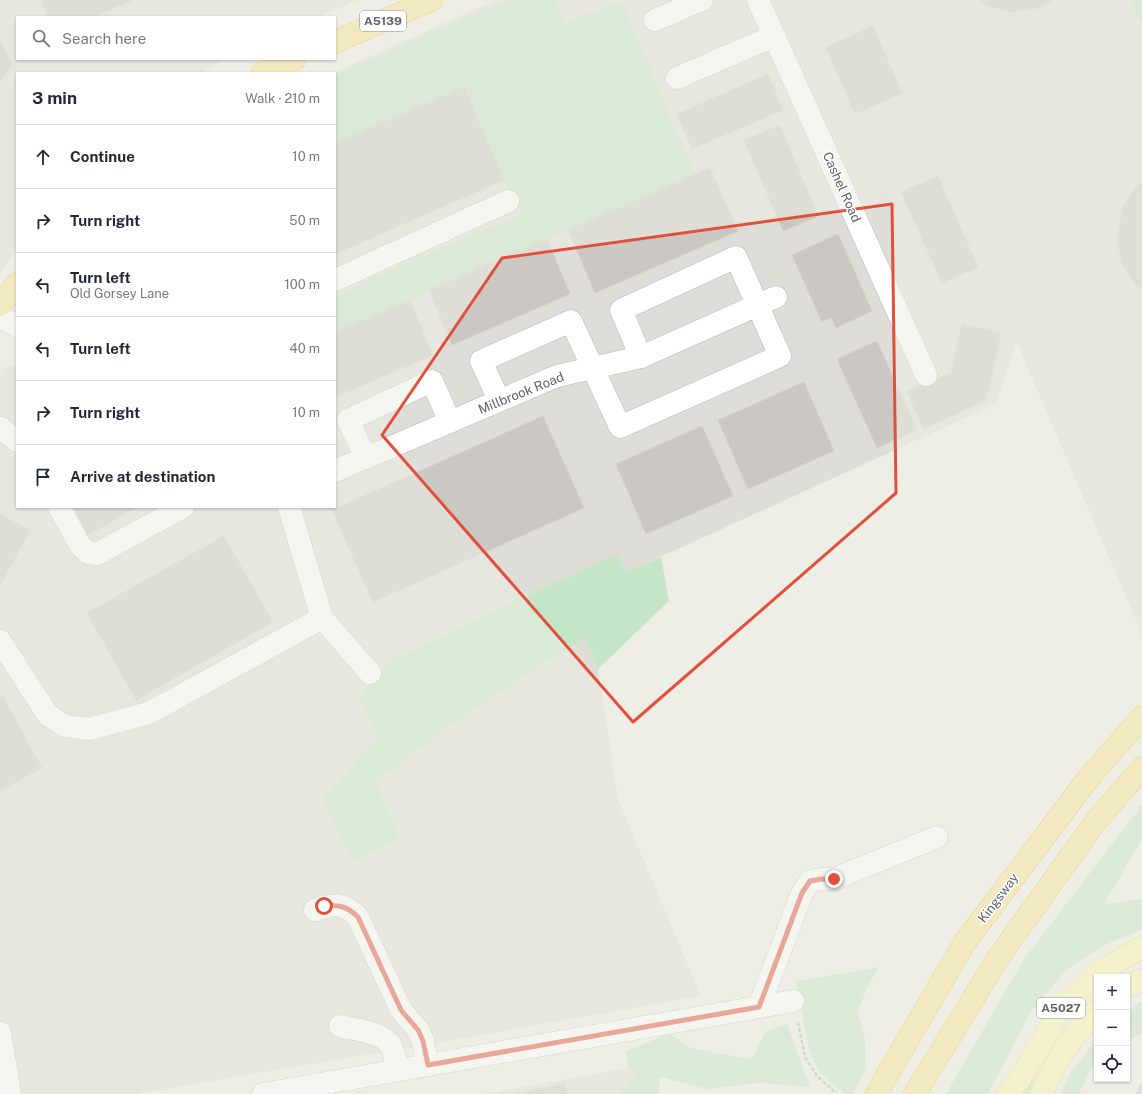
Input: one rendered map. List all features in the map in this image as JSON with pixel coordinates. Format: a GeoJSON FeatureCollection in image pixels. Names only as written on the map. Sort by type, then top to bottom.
{"type":"FeatureCollection","features":[{"type":"Feature","properties":{"kind":"highway","name":"A5139"},"geometry":{"type":"LineString","coordinates":[[336,42],[431,0]]}},
{"type":"Feature","properties":{"kind":"highway"},"geometry":{"type":"LineString","coordinates":[[264,72],[293,60]]}},
{"type":"Feature","properties":{"kind":"highway"},"geometry":{"type":"LineString","coordinates":[[0,305],[16,285]]}},
{"type":"Feature","properties":{"kind":"highway","name":"Kingsway"},"geometry":{"type":"LineString","coordinates":[[876,1094],[965,942],[1087,780],[1142,717]]}},
{"type":"Feature","properties":{"kind":"highway"},"geometry":{"type":"LineString","coordinates":[[915,1094],[998,958],[1096,821],[1142,768]]}},
{"type":"Feature","properties":{"kind":"main road","name":"A5027"},"geometry":{"type":"LineString","coordinates":[[1007,1094],[1018,1082],[1062,1007],[1095,975],[1142,947]]}},
{"type":"Feature","properties":{"kind":"main road"},"geometry":{"type":"LineString","coordinates":[[1130,986],[1142,980]]}},
{"type":"Feature","properties":{"kind":"main road","name":"A5027"},"geometry":{"type":"LineString","coordinates":[[1042,1094],[1052,1070],[1065,1048],[1094,1014]]}},
{"type":"Feature","properties":{"kind":"street"},"geometry":{"type":"LineString","coordinates":[[655,20],[702,0]]}},
{"type":"Feature","properties":{"kind":"street","name":"Cashel Road"},"geometry":{"type":"LineString","coordinates":[[758,0],[926,374]]}},
{"type":"Feature","properties":{"kind":"street"},"geometry":{"type":"LineString","coordinates":[[677,78],[774,36]]}},
{"type":"Feature","properties":{"kind":"street"},"geometry":{"type":"LineString","coordinates":[[336,280],[508,201]]}},
{"type":"Feature","properties":{"kind":"street"},"geometry":{"type":"LineString","coordinates":[[500,400],[481,361],[571,321],[620,426],[780,356],[767,301],[736,257],[621,310],[641,357]]}},
{"type":"Feature","properties":{"kind":"street","name":"Millbrook Road"},"geometry":{"type":"LineString","coordinates":[[336,472],[556,376],[641,357],[767,301]]}},
{"type":"Feature","properties":{"kind":"street"},"geometry":{"type":"LineString","coordinates":[[0,317],[16,325]]}},
{"type":"Feature","properties":{"kind":"street"},"geometry":{"type":"LineString","coordinates":[[366,458],[348,420],[432,381],[450,422]]}},
{"type":"Feature","properties":{"kind":"street"},"geometry":{"type":"LineString","coordinates":[[60,508],[80,545],[88,553],[97,554],[182,508]]}},
{"type":"Feature","properties":{"kind":"street"},"geometry":{"type":"LineString","coordinates":[[289,508],[322,618],[370,673]]}},
{"type":"Feature","properties":{"kind":"street"},"geometry":{"type":"LineString","coordinates":[[0,641],[48,715],[65,726],[89,729],[149,713],[322,618]]}},
{"type":"Feature","properties":{"kind":"street"},"geometry":{"type":"LineString","coordinates":[[759,1007],[802,893],[810,881],[834,879],[937,837]]}},
{"type":"Feature","properties":{"kind":"street"},"geometry":{"type":"LineString","coordinates":[[315,910],[324,906],[335,905],[345,907],[358,917],[401,1010],[418,1030],[423,1041],[428,1065]]}},
{"type":"Feature","properties":{"kind":"street"},"geometry":{"type":"LineString","coordinates":[[263,1094],[793,1001]]}},
{"type":"Feature","properties":{"kind":"street"},"geometry":{"type":"LineString","coordinates":[[340,1026],[380,1036],[387,1041],[392,1046],[398,1070]]}},
{"type":"Feature","properties":{"kind":"street"},"geometry":{"type":"LineString","coordinates":[[0,1033],[10,1094]]}},
{"type":"Feature","properties":{"kind":"path"},"geometry":{"type":"LineString","coordinates":[[793,1001],[805,1057],[817,1076],[837,1094]]}},
{"type":"Feature","properties":{"kind":"highlighted area"},"geometry":{"type":"Polygon","coordinates":[[[892,204],[896,493],[633,722],[382,435],[502,258],[892,204]]]}},
{"type":"Feature","properties":{"kind":"shaded area"},"geometry":{"type":"Polygon","coordinates":[[[0,0],[358,0],[320,16],[16,16],[16,60],[223,60],[203,72],[16,72],[16,251],[0,273],[0,0]]]}},
{"type":"Feature","properties":{"kind":"shaded area"},"geometry":{"type":"Polygon","coordinates":[[[496,0],[1130,0],[1142,27],[1142,634],[1017,343],[996,404],[627,572],[617,554],[394,658],[379,736],[322,799],[400,839],[377,782],[443,731],[585,637],[598,669],[618,799],[701,996],[135,1094],[0,1094],[0,372],[3,368],[16,364],[16,508],[336,508],[335,72],[496,0]]]}},
{"type":"Feature","properties":{"kind":"shaded area"},"geometry":{"type":"Polygon","coordinates":[[[628,1068],[639,1071],[619,1094],[483,1094],[628,1068]]]}},
{"type":"Feature","properties":{"kind":"green space"},"geometry":{"type":"Polygon","coordinates":[[[507,0],[556,0],[564,22],[622,2],[695,175],[336,332],[336,297],[393,269],[522,214],[504,180],[464,87],[336,143],[336,74],[507,0]]]}},
{"type":"Feature","properties":{"kind":"green space"},"geometry":{"type":"Polygon","coordinates":[[[1130,0],[1142,0],[1142,27],[1130,0]]]}},
{"type":"Feature","properties":{"kind":"green space"},"geometry":{"type":"Polygon","coordinates":[[[617,554],[627,572],[661,557],[669,601],[598,669],[585,637],[443,731],[377,782],[400,839],[354,862],[322,799],[379,736],[359,699],[394,658],[617,554]]]}},
{"type":"Feature","properties":{"kind":"green space"},"geometry":{"type":"Polygon","coordinates":[[[1142,805],[1142,839],[1104,904],[1142,899],[1142,930],[1107,944],[1067,969],[1031,1012],[990,1090],[985,1094],[946,1094],[1024,959],[1142,805]]]}},
{"type":"Feature","properties":{"kind":"green space"},"geometry":{"type":"Polygon","coordinates":[[[879,967],[866,990],[858,1012],[865,1039],[866,1068],[853,1094],[847,1094],[837,1088],[819,1072],[810,1052],[795,981],[879,967]]]}},
{"type":"Feature","properties":{"kind":"green space"},"geometry":{"type":"Polygon","coordinates":[[[1142,1001],[1142,1033],[1130,1040],[1130,1010],[1142,1001]]]}},
{"type":"Feature","properties":{"kind":"green space"},"geometry":{"type":"Polygon","coordinates":[[[787,1024],[810,1087],[760,1083],[706,1089],[660,1077],[659,1094],[619,1094],[638,1071],[628,1068],[626,1051],[670,1033],[690,1048],[752,1059],[765,1032],[787,1024]]]}},
{"type":"Feature","properties":{"kind":"green space"},"geometry":{"type":"Polygon","coordinates":[[[1094,1043],[1094,1068],[1090,1071],[1079,1094],[1060,1094],[1070,1073],[1094,1043]]]}},
{"type":"Feature","properties":{"kind":"green space"},"geometry":{"type":"Polygon","coordinates":[[[1038,1071],[1029,1094],[1023,1094],[1038,1071]]]}},
{"type":"Feature","properties":{"kind":"building"},"geometry":{"type":"Polygon","coordinates":[[[41,0],[133,0],[95,16],[48,16],[41,0]]]}},
{"type":"Feature","properties":{"kind":"building"},"geometry":{"type":"Polygon","coordinates":[[[979,0],[1052,0],[1039,8],[1011,12],[988,6],[979,0]]]}},
{"type":"Feature","properties":{"kind":"building"},"geometry":{"type":"Polygon","coordinates":[[[873,26],[902,93],[855,114],[826,47],[873,26]]]}},
{"type":"Feature","properties":{"kind":"building"},"geometry":{"type":"Polygon","coordinates":[[[0,40],[12,65],[0,81],[0,40]]]}},
{"type":"Feature","properties":{"kind":"building"},"geometry":{"type":"Polygon","coordinates":[[[768,74],[783,110],[692,149],[677,114],[768,74]]]}},
{"type":"Feature","properties":{"kind":"building"},"geometry":{"type":"Polygon","coordinates":[[[464,87],[504,180],[336,254],[336,143],[464,87]]]}},
{"type":"Feature","properties":{"kind":"building"},"geometry":{"type":"Polygon","coordinates":[[[780,125],[818,216],[783,231],[744,140],[780,125]]]}},
{"type":"Feature","properties":{"kind":"building"},"geometry":{"type":"Polygon","coordinates":[[[710,168],[738,231],[595,293],[568,230],[710,168]]]}},
{"type":"Feature","properties":{"kind":"building"},"geometry":{"type":"Polygon","coordinates":[[[938,176],[978,267],[942,283],[901,192],[938,176]]]}},
{"type":"Feature","properties":{"kind":"building"},"geometry":{"type":"Polygon","coordinates":[[[1142,183],[1142,289],[1136,285],[1122,263],[1117,238],[1123,206],[1138,185],[1142,183]]]}},
{"type":"Feature","properties":{"kind":"building"},"geometry":{"type":"Polygon","coordinates":[[[838,234],[872,311],[836,328],[831,317],[822,322],[792,255],[838,234]]]}},
{"type":"Feature","properties":{"kind":"building"},"geometry":{"type":"Polygon","coordinates":[[[547,239],[570,294],[452,345],[429,290],[547,239]]]}},
{"type":"Feature","properties":{"kind":"building"},"geometry":{"type":"Polygon","coordinates":[[[410,300],[433,355],[336,397],[336,332],[410,300]]]}},
{"type":"Feature","properties":{"kind":"building"},"geometry":{"type":"Polygon","coordinates":[[[962,324],[1001,333],[986,400],[923,429],[907,391],[951,373],[962,324]]]}},
{"type":"Feature","properties":{"kind":"building"},"geometry":{"type":"Polygon","coordinates":[[[877,341],[917,430],[877,448],[837,359],[877,341]]]}},
{"type":"Feature","properties":{"kind":"building"},"geometry":{"type":"Polygon","coordinates":[[[804,382],[834,451],[748,489],[718,420],[804,382]]]}},
{"type":"Feature","properties":{"kind":"building"},"geometry":{"type":"Polygon","coordinates":[[[543,416],[584,508],[373,602],[332,510],[543,416]]]}},
{"type":"Feature","properties":{"kind":"building"},"geometry":{"type":"Polygon","coordinates":[[[702,426],[733,496],[646,534],[616,464],[702,426]]]}},
{"type":"Feature","properties":{"kind":"building"},"geometry":{"type":"Polygon","coordinates":[[[74,508],[135,508],[88,535],[74,508]]]}},
{"type":"Feature","properties":{"kind":"building"},"geometry":{"type":"Polygon","coordinates":[[[0,514],[30,530],[0,586],[0,514]]]}},
{"type":"Feature","properties":{"kind":"building"},"geometry":{"type":"Polygon","coordinates":[[[224,536],[273,622],[136,700],[87,613],[224,536]]]}},
{"type":"Feature","properties":{"kind":"building"},"geometry":{"type":"Polygon","coordinates":[[[2,695],[42,768],[0,791],[0,697],[2,695]]]}},
{"type":"Feature","properties":{"kind":"building"},"geometry":{"type":"Polygon","coordinates":[[[1142,1082],[1142,1094],[1136,1094],[1142,1082]]]}},
{"type":"Feature","properties":{"kind":"building"},"geometry":{"type":"Polygon","coordinates":[[[565,1084],[567,1094],[514,1094],[565,1084]]]}},
{"type":"Feature","properties":{"kind":"route"},"geometry":{"type":"LineString","coordinates":[[324,906],[335,905],[345,907],[353,912],[362,923],[401,1010],[418,1030],[423,1041],[428,1065],[759,1007],[802,893],[810,881],[834,879]]}}]}
